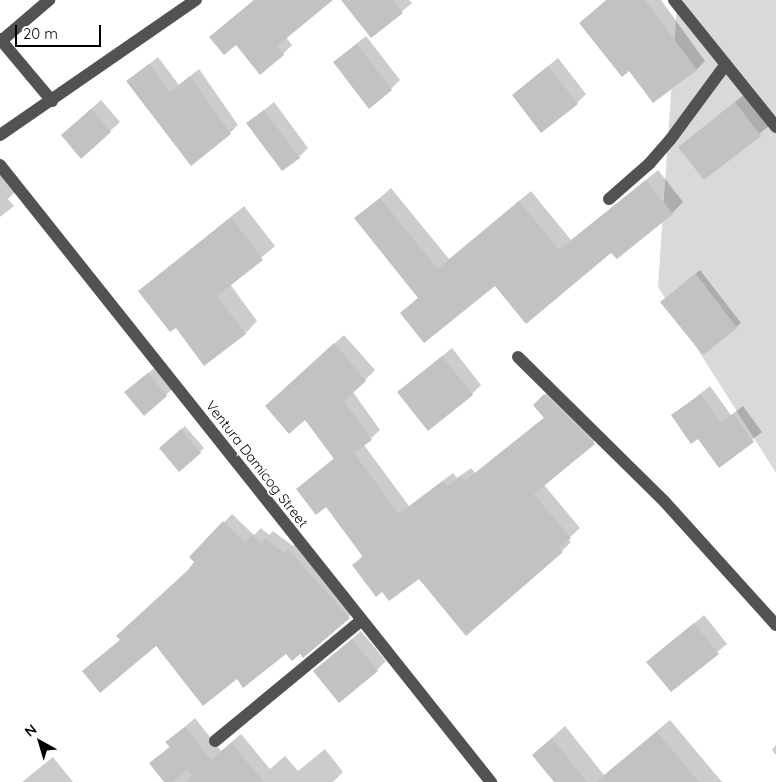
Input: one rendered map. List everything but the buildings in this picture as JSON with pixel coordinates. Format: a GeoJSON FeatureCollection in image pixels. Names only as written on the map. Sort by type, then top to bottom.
{"type":"FeatureCollection","features":[{"type":"Feature","properties":{"kind":"street"},"geometry":{"type":"LineString","coordinates":[[50,0],[1,40],[52,101]]}},
{"type":"Feature","properties":{"kind":"street"},"geometry":{"type":"LineString","coordinates":[[0,135],[196,0]]}},
{"type":"Feature","properties":{"kind":"street"},"geometry":{"type":"LineString","coordinates":[[674,0],[776,127]]}},
{"type":"Feature","properties":{"kind":"street"},"geometry":{"type":"LineString","coordinates":[[609,199],[665,146],[726,64]]}},
{"type":"Feature","properties":{"kind":"street","name":"Ventura Damicog Street"},"geometry":{"type":"LineString","coordinates":[[0,165],[490,782]]}},
{"type":"Feature","properties":{"kind":"street"},"geometry":{"type":"LineString","coordinates":[[518,357],[664,501],[776,625]]}},
{"type":"Feature","properties":{"kind":"street"},"geometry":{"type":"LineString","coordinates":[[215,741],[362,620]]}},
{"type":"Feature","properties":{"kind":"shaded area"},"geometry":{"type":"Polygon","coordinates":[[[684,0],[776,0],[776,473],[658,287],[677,4],[684,0]]]}}]}
